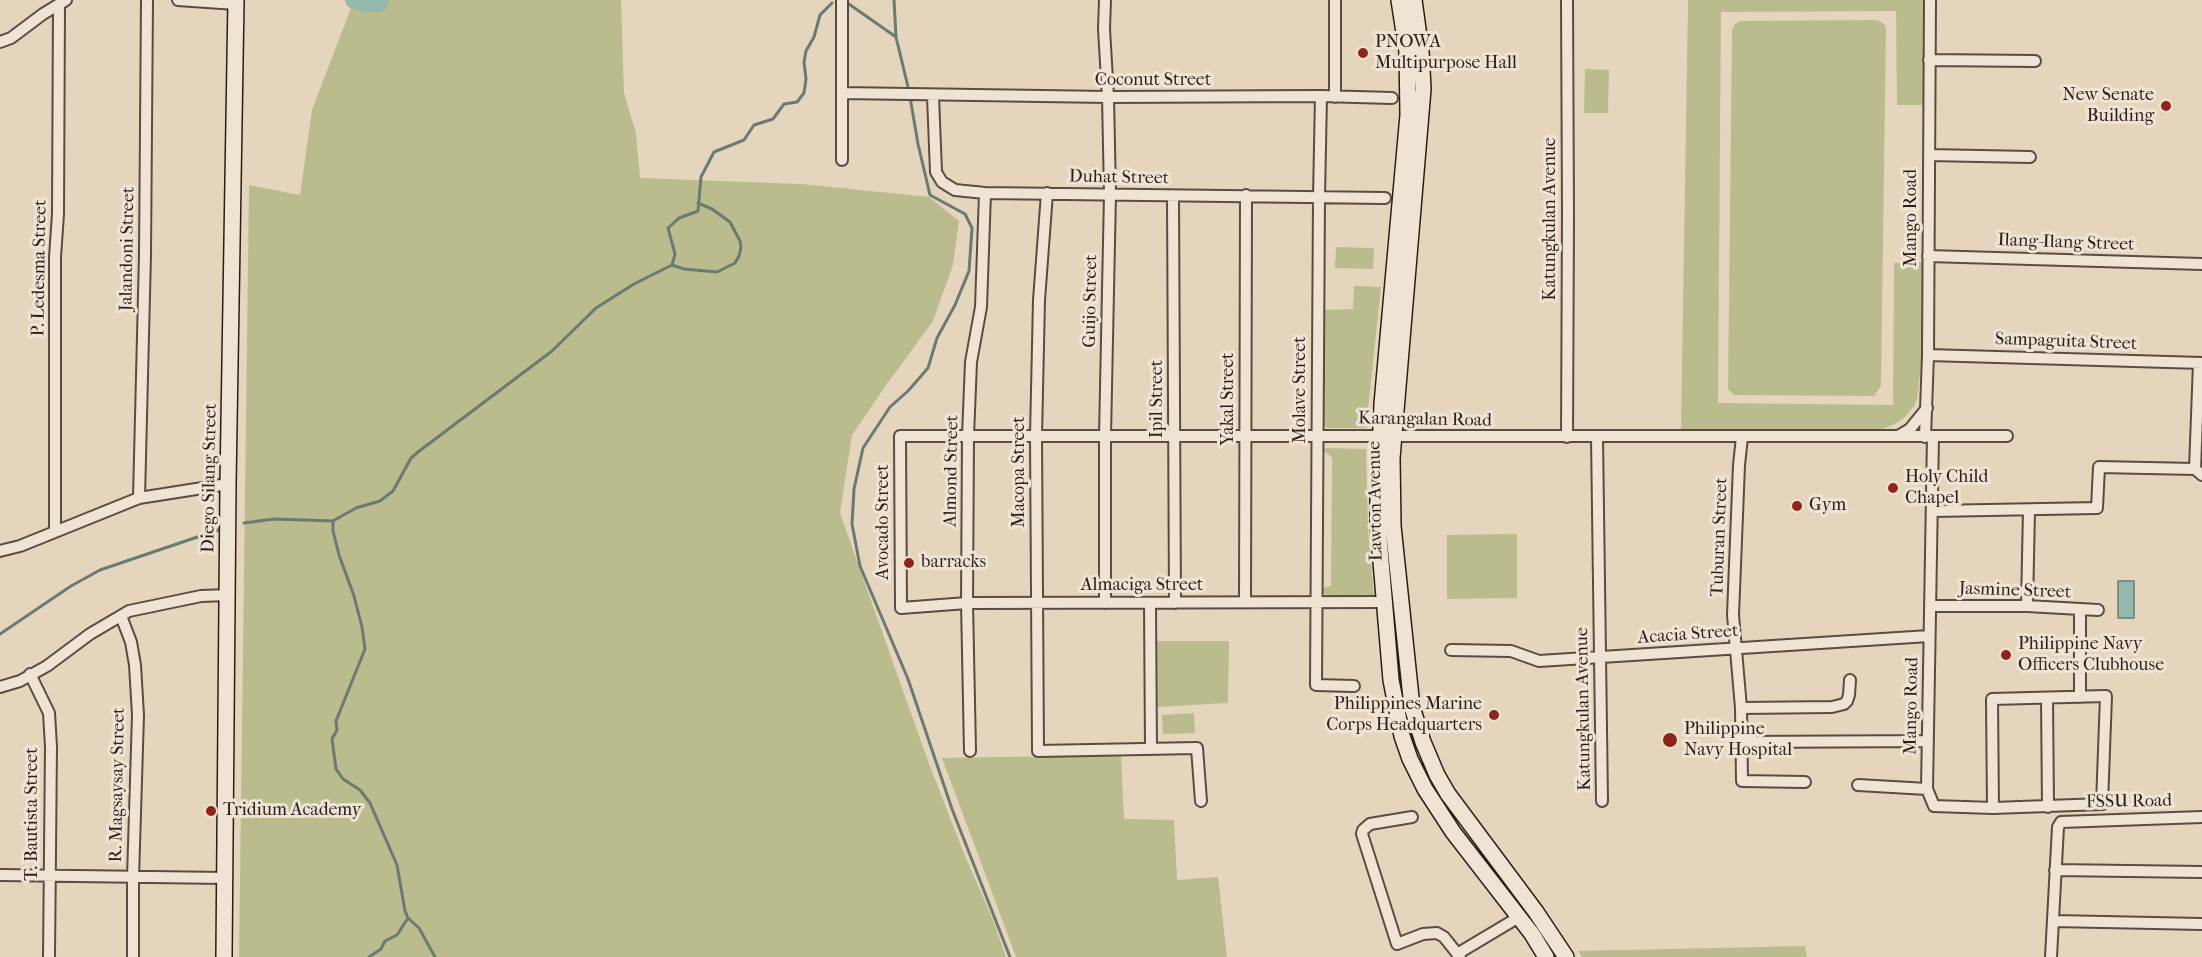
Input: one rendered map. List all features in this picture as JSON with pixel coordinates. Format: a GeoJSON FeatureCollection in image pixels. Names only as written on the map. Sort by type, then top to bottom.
{"type":"FeatureCollection","features":[{"type":"Feature","properties":{"kind":"main road","name":"Lawton Avenue"},"geometry":{"type":"LineString","coordinates":[[1399,0],[1407,52],[1408,115],[1387,436],[1392,458],[1394,537],[1410,696],[1423,742],[1437,776],[1566,957]]}},
{"type":"Feature","properties":{"kind":"main road","name":"Lawton Avenue"},"geometry":{"type":"LineString","coordinates":[[1414,0],[1422,51],[1423,89],[1378,526],[1390,669],[1396,711],[1410,759],[1425,789],[1453,832],[1519,917],[1546,957]]}},
{"type":"Feature","properties":{"kind":"main road","name":"Diego Silang Street"},"geometry":{"type":"LineString","coordinates":[[224,957],[228,484],[236,2]]}},
{"type":"Feature","properties":{"kind":"street","name":"Jalandoni Street"},"geometry":{"type":"LineString","coordinates":[[139,498],[145,255],[147,0]]}},
{"type":"Feature","properties":{"kind":"street"},"geometry":{"type":"LineString","coordinates":[[178,0],[236,2]]}},
{"type":"Feature","properties":{"kind":"street"},"geometry":{"type":"LineString","coordinates":[[842,0],[842,160]]}},
{"type":"Feature","properties":{"kind":"street","name":"Guijo Street"},"geometry":{"type":"LineString","coordinates":[[1105,0],[1110,194],[1105,436],[1105,603]]}},
{"type":"Feature","properties":{"kind":"street"},"geometry":{"type":"LineString","coordinates":[[1335,0],[1335,97]]}},
{"type":"Feature","properties":{"kind":"street","name":"Katungkulan Avenue"},"geometry":{"type":"LineString","coordinates":[[1567,0],[1567,437]]}},
{"type":"Feature","properties":{"kind":"street","name":"Mango Road"},"geometry":{"type":"LineString","coordinates":[[1927,789],[1933,512],[1927,408],[1930,0]]}},
{"type":"Feature","properties":{"kind":"street"},"geometry":{"type":"LineString","coordinates":[[0,42],[22,31],[63,2]]}},
{"type":"Feature","properties":{"kind":"street","name":"P. Ledesma Street"},"geometry":{"type":"LineString","coordinates":[[55,532],[55,257],[63,2]]}},
{"type":"Feature","properties":{"kind":"street"},"geometry":{"type":"LineString","coordinates":[[1929,60],[2035,61]]}},
{"type":"Feature","properties":{"kind":"street","name":"Coconut Street"},"geometry":{"type":"LineString","coordinates":[[843,93],[1108,98],[1321,96],[1392,98]]}},
{"type":"Feature","properties":{"kind":"street","name":"Duhat Street"},"geometry":{"type":"LineString","coordinates":[[933,96],[936,172],[942,182],[954,190],[985,193],[1385,198]]}},
{"type":"Feature","properties":{"kind":"street","name":"Molave Street"},"geometry":{"type":"LineString","coordinates":[[1321,96],[1316,684],[1354,686]]}},
{"type":"Feature","properties":{"kind":"street"},"geometry":{"type":"LineString","coordinates":[[1929,155],[2030,157]]}},
{"type":"Feature","properties":{"kind":"street","name":"Almond Street"},"geometry":{"type":"LineString","coordinates":[[970,752],[967,603],[968,436],[971,362],[981,307],[985,193]]}},
{"type":"Feature","properties":{"kind":"street","name":"Macopa Street"},"geometry":{"type":"LineString","coordinates":[[1047,193],[1039,300],[1036,436],[1038,751],[1151,749]]}},
{"type":"Feature","properties":{"kind":"street","name":"Yakal Street"},"geometry":{"type":"LineString","coordinates":[[1245,602],[1246,195]]}},
{"type":"Feature","properties":{"kind":"street","name":"Ipil Street"},"geometry":{"type":"LineString","coordinates":[[1173,196],[1175,603]]}},
{"type":"Feature","properties":{"kind":"street","name":"Ilang-Ilang Street"},"geometry":{"type":"LineString","coordinates":[[1928,256],[2202,264]]}},
{"type":"Feature","properties":{"kind":"street","name":"Sampaguita Street"},"geometry":{"type":"LineString","coordinates":[[1928,355],[2200,363]]}},
{"type":"Feature","properties":{"kind":"street"},"geometry":{"type":"LineString","coordinates":[[1933,512],[2097,508],[2099,467],[2199,472],[2200,363]]}},
{"type":"Feature","properties":{"kind":"street"},"geometry":{"type":"LineString","coordinates":[[1898,436],[1916,422],[1927,408]]}},
{"type":"Feature","properties":{"kind":"street","name":"Karangalan Road"},"geometry":{"type":"LineString","coordinates":[[900,436],[2007,436]]}},
{"type":"Feature","properties":{"kind":"street","name":"Avocado Street"},"geometry":{"type":"LineString","coordinates":[[900,436],[901,608]]}},
{"type":"Feature","properties":{"kind":"street","name":"Katungkulan Avenue"},"geometry":{"type":"LineString","coordinates":[[1597,436],[1602,801]]}},
{"type":"Feature","properties":{"kind":"street","name":"Tuburan Street"},"geometry":{"type":"LineString","coordinates":[[1742,437],[1733,615],[1742,708],[1742,781],[1805,782]]}},
{"type":"Feature","properties":{"kind":"street"},"geometry":{"type":"LineString","coordinates":[[0,551],[55,532],[139,498],[228,484]]}},
{"type":"Feature","properties":{"kind":"street"},"geometry":{"type":"LineString","coordinates":[[2027,606],[2029,510]]}},
{"type":"Feature","properties":{"kind":"street"},"geometry":{"type":"LineString","coordinates":[[0,687],[20,681],[47,666],[90,634],[129,611],[201,596],[228,595]]}},
{"type":"Feature","properties":{"kind":"street","name":"Almaciga Street"},"geometry":{"type":"LineString","coordinates":[[901,608],[967,603],[1385,602]]}},
{"type":"Feature","properties":{"kind":"street"},"geometry":{"type":"LineString","coordinates":[[1150,603],[1151,749],[1197,748],[1201,801]]}},
{"type":"Feature","properties":{"kind":"street","name":"Jasmine Street"},"geometry":{"type":"LineString","coordinates":[[1931,606],[2027,606],[2098,610]]}},
{"type":"Feature","properties":{"kind":"street"},"geometry":{"type":"LineString","coordinates":[[2080,610],[2080,697]]}},
{"type":"Feature","properties":{"kind":"street","name":"R. Magsaysay Street"},"geometry":{"type":"LineString","coordinates":[[121,616],[135,665],[138,715],[133,957]]}},
{"type":"Feature","properties":{"kind":"street","name":"Acacia Street"},"geometry":{"type":"LineString","coordinates":[[1450,650],[1511,651],[1539,661],[1929,636]]}},
{"type":"Feature","properties":{"kind":"street","name":"T. Bautista Street"},"geometry":{"type":"LineString","coordinates":[[30,675],[49,713],[51,747],[49,957]]}},
{"type":"Feature","properties":{"kind":"street"},"geometry":{"type":"LineString","coordinates":[[1742,708],[1832,707],[1844,704],[1849,695],[1850,680]]}},
{"type":"Feature","properties":{"kind":"street"},"geometry":{"type":"LineString","coordinates":[[1858,785],[1927,789],[1934,807],[1993,808],[2102,804],[2106,696],[1992,699],[1993,808]]}},
{"type":"Feature","properties":{"kind":"street"},"geometry":{"type":"LineString","coordinates":[[2047,698],[2048,807]]}},
{"type":"Feature","properties":{"kind":"street"},"geometry":{"type":"LineString","coordinates":[[1742,742],[1928,741]]}},
{"type":"Feature","properties":{"kind":"street"},"geometry":{"type":"LineString","coordinates":[[1412,817],[1370,824],[1362,834],[1397,944],[1423,934],[1437,933],[1444,937],[1458,955],[1519,917]]}},
{"type":"Feature","properties":{"kind":"street","name":"FSSU Road"},"geometry":{"type":"LineString","coordinates":[[2055,870],[2059,824],[2064,820],[2202,817]]}},
{"type":"Feature","properties":{"kind":"street"},"geometry":{"type":"LineString","coordinates":[[2051,957],[2055,870],[2202,872]]}},
{"type":"Feature","properties":{"kind":"street"},"geometry":{"type":"LineString","coordinates":[[0,875],[226,878]]}},
{"type":"Feature","properties":{"kind":"street"},"geometry":{"type":"LineString","coordinates":[[2054,921],[2202,924]]}},
{"type":"Feature","properties":{"kind":"green space"},"geometry":{"type":"Polygon","coordinates":[[[383,0],[621,0],[624,93],[636,133],[640,178],[802,184],[929,197],[959,221],[953,265],[933,321],[852,435],[840,513],[928,761],[1006,957],[239,957],[249,185],[300,195],[312,110],[352,5],[382,3],[383,0]]]}},
{"type":"Feature","properties":{"kind":"green space"},"geometry":{"type":"Polygon","coordinates":[[[1688,0],[1923,0],[1924,105],[1897,105],[1896,11],[1721,12],[1718,403],[1893,405],[1894,263],[1922,262],[1922,357],[1917,399],[1903,419],[1893,425],[1879,430],[1681,429],[1688,0]]]}},
{"type":"Feature","properties":{"kind":"green space"},"geometry":{"type":"Polygon","coordinates":[[[1876,20],[1886,27],[1881,386],[1874,396],[1734,395],[1728,389],[1732,30],[1740,21],[1876,20]]]}},
{"type":"Feature","properties":{"kind":"green space"},"geometry":{"type":"Polygon","coordinates":[[[1585,69],[1609,70],[1608,113],[1584,113],[1585,69]]]}},
{"type":"Feature","properties":{"kind":"green space"},"geometry":{"type":"Polygon","coordinates":[[[1336,247],[1374,248],[1373,269],[1335,268],[1336,247]]]}},
{"type":"Feature","properties":{"kind":"green space"},"geometry":{"type":"Polygon","coordinates":[[[1354,286],[1381,287],[1366,428],[1328,428],[1322,425],[1325,310],[1353,309],[1354,286]]]}},
{"type":"Feature","properties":{"kind":"green space"},"geometry":{"type":"Polygon","coordinates":[[[1326,448],[1366,449],[1368,530],[1374,595],[1328,596],[1322,592],[1322,588],[1331,586],[1332,457],[1325,452],[1326,448]]]}},
{"type":"Feature","properties":{"kind":"green space"},"geometry":{"type":"Polygon","coordinates":[[[1517,534],[1517,598],[1447,599],[1447,535],[1517,534]]]}},
{"type":"Feature","properties":{"kind":"green space"},"geometry":{"type":"Polygon","coordinates":[[[1157,641],[1229,641],[1228,703],[1158,707],[1157,641]]]}},
{"type":"Feature","properties":{"kind":"green space"},"geometry":{"type":"Polygon","coordinates":[[[1194,713],[1195,733],[1163,734],[1162,715],[1194,713]]]}},
{"type":"Feature","properties":{"kind":"green space"},"geometry":{"type":"Polygon","coordinates":[[[1121,755],[1124,819],[1174,820],[1177,880],[1218,877],[1227,957],[1016,957],[942,758],[1121,755]]]}},
{"type":"Feature","properties":{"kind":"green space"},"geometry":{"type":"Polygon","coordinates":[[[1805,946],[1807,957],[1582,957],[1578,951],[1805,946]]]}},
{"type":"Feature","properties":{"kind":"water"},"geometry":{"type":"Polygon","coordinates":[[[2118,581],[2134,581],[2134,618],[2118,618],[2118,581]]]}},
{"type":"Feature","properties":{"kind":"waterway"},"geometry":{"type":"LineString","coordinates":[[353,0],[363,4],[379,4],[381,0]]}},
{"type":"Feature","properties":{"kind":"waterway"},"geometry":{"type":"LineString","coordinates":[[894,0],[896,37],[909,91]]}},
{"type":"Feature","properties":{"kind":"waterway"},"geometry":{"type":"LineString","coordinates":[[846,2],[896,37]]}},
{"type":"Feature","properties":{"kind":"waterway"},"geometry":{"type":"LineString","coordinates":[[435,957],[419,928],[408,918],[405,911],[397,865],[370,803],[360,790],[343,779],[336,769],[332,739],[337,730],[336,721],[365,649],[362,627],[354,596],[339,555],[333,521],[356,508],[380,501],[393,491],[411,458],[552,351],[596,308],[634,284],[672,265],[675,254],[668,228],[679,218],[698,211],[701,177],[714,152],[744,140],[754,125],[773,119],[784,104],[797,102],[804,93],[806,51],[814,37],[820,15],[832,3]]}},
{"type":"Feature","properties":{"kind":"waterway"},"geometry":{"type":"LineString","coordinates":[[910,97],[930,195],[965,214],[972,228],[969,271],[955,305],[937,338],[928,368],[890,407],[863,448],[854,489],[852,524],[860,566],[908,679],[952,809],[1010,957]]}},
{"type":"Feature","properties":{"kind":"waterway"},"geometry":{"type":"LineString","coordinates":[[672,265],[684,269],[717,272],[735,263],[739,256],[740,241],[730,222],[712,209],[698,203]]}},
{"type":"Feature","properties":{"kind":"waterway"},"geometry":{"type":"LineString","coordinates":[[244,523],[274,519],[333,521]]}},
{"type":"Feature","properties":{"kind":"waterway"},"geometry":{"type":"LineString","coordinates":[[0,634],[71,586],[100,570],[221,529]]}},
{"type":"Feature","properties":{"kind":"waterway"},"geometry":{"type":"LineString","coordinates":[[369,957],[381,949],[385,941],[397,935],[408,918]]}},
{"type":"Feature","properties":{"kind":"place","name":"PNOWA Multipurpose Hall"},"geometry":{"type":"Point","coordinates":[1363,53]}},
{"type":"Feature","properties":{"kind":"place","name":"New Senate Building"},"geometry":{"type":"Point","coordinates":[2166,106]}},
{"type":"Feature","properties":{"kind":"place","name":"Holy Child Chapel"},"geometry":{"type":"Point","coordinates":[1893,488]}},
{"type":"Feature","properties":{"kind":"place","name":"Gym"},"geometry":{"type":"Point","coordinates":[1797,506]}},
{"type":"Feature","properties":{"kind":"place","name":"barracks"},"geometry":{"type":"Point","coordinates":[909,563]}},
{"type":"Feature","properties":{"kind":"place","name":"Philippine Navy Officers Clubhouse"},"geometry":{"type":"Point","coordinates":[2006,655]}},
{"type":"Feature","properties":{"kind":"place","name":"Philippines Marine Corps Headquarters"},"geometry":{"type":"Point","coordinates":[1494,715]}},
{"type":"Feature","properties":{"kind":"place","name":"Philippine Navy Hospital"},"geometry":{"type":"Point","coordinates":[1670,740]}},
{"type":"Feature","properties":{"kind":"place","name":"Tridium Academy"},"geometry":{"type":"Point","coordinates":[211,811]}}]}
